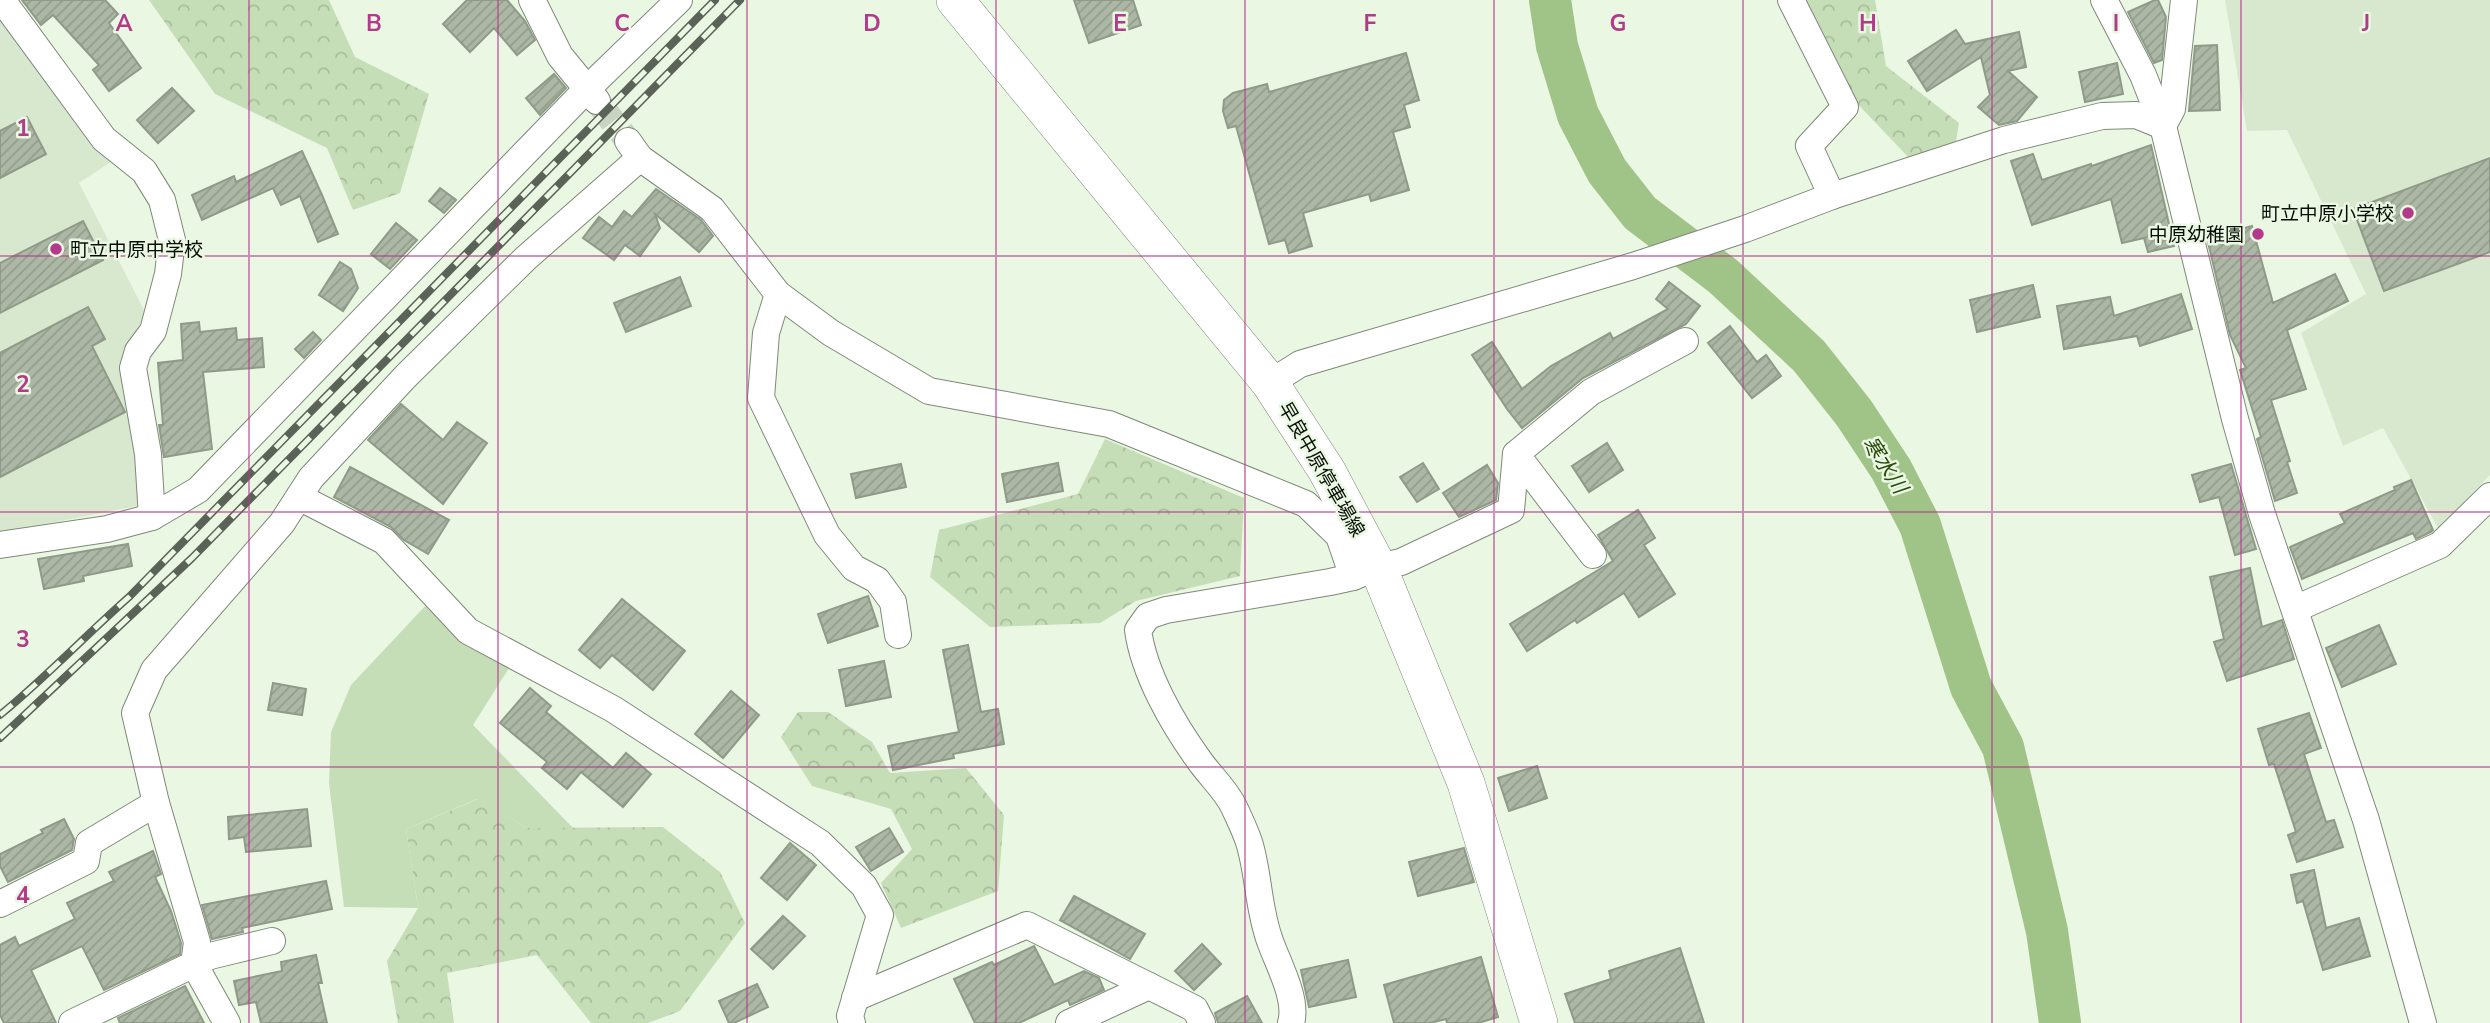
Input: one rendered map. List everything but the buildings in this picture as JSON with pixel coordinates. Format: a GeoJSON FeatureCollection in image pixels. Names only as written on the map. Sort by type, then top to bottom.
{"type":"FeatureCollection","features":[{"type":"Feature","properties":{"kind":"main road","name":"早良中原停車場線"},"geometry":{"type":"LineString","coordinates":[[955,0],[1270,383],[1327,471],[1366,572],[1466,783],[1539,1023]]}},
{"type":"Feature","properties":{"kind":"street"},"geometry":{"type":"LineString","coordinates":[[2,0],[104,139],[144,171],[162,200],[172,240],[168,274],[153,331],[138,351],[133,369],[148,454],[152,517]]}},
{"type":"Feature","properties":{"kind":"street"},"geometry":{"type":"LineString","coordinates":[[532,0],[560,56],[592,96]]}},
{"type":"Feature","properties":{"kind":"street"},"geometry":{"type":"LineString","coordinates":[[0,545],[107,529],[152,517],[198,490],[592,96],[679,0]]}},
{"type":"Feature","properties":{"kind":"street"},"geometry":{"type":"LineString","coordinates":[[1791,0],[1845,107],[1809,146],[1832,196]]}},
{"type":"Feature","properties":{"kind":"street"},"geometry":{"type":"LineString","coordinates":[[2104,0],[2143,75],[2163,126],[2235,419],[2262,514],[2366,820],[2423,1023]]}},
{"type":"Feature","properties":{"kind":"street"},"geometry":{"type":"LineString","coordinates":[[2163,126],[2172,108],[2184,0]]}},
{"type":"Feature","properties":{"kind":"street"},"geometry":{"type":"LineString","coordinates":[[1270,383],[1300,364],[1633,266],[1745,229],[1832,196],[2004,140],[2102,116],[2136,115],[2163,126]]}},
{"type":"Feature","properties":{"kind":"street"},"geometry":{"type":"LineString","coordinates":[[227,1023],[194,964],[197,942],[156,803],[135,713],[154,670],[282,523],[311,478],[415,367],[634,150],[712,209],[778,294],[831,334],[929,391],[1109,424],[1306,503],[1339,536],[1366,572]]}},
{"type":"Feature","properties":{"kind":"street"},"geometry":{"type":"LineString","coordinates":[[778,294],[766,333],[761,398],[827,535],[854,568],[877,580],[893,602],[898,635]]}},
{"type":"Feature","properties":{"kind":"street"},"geometry":{"type":"LineString","coordinates":[[1292,1023],[1287,982],[1269,941],[1261,912],[1249,843],[1232,803],[1175,726],[1141,652],[1138,630],[1148,616],[1166,610],[1366,572],[1401,562],[1511,510],[1517,454],[1591,392],[1685,341]]}},
{"type":"Feature","properties":{"kind":"street"},"geometry":{"type":"LineString","coordinates":[[1517,454],[1593,555]]}},
{"type":"Feature","properties":{"kind":"street"},"geometry":{"type":"LineString","coordinates":[[2294,609],[2440,545],[2490,496]]}},
{"type":"Feature","properties":{"kind":"street"},"geometry":{"type":"LineString","coordinates":[[299,497],[384,541],[468,631],[613,709],[820,843],[864,886],[880,915],[854,1010]]}},
{"type":"Feature","properties":{"kind":"street"},"geometry":{"type":"LineString","coordinates":[[0,904],[86,861],[89,843],[156,803]]}},
{"type":"Feature","properties":{"kind":"street"},"geometry":{"type":"LineString","coordinates":[[854,1010],[1027,925],[1195,1009],[1202,1023]]}},
{"type":"Feature","properties":{"kind":"street"},"geometry":{"type":"LineString","coordinates":[[72,1023],[210,956],[272,941]]}},
{"type":"Feature","properties":{"kind":"street"},"geometry":{"type":"LineString","coordinates":[[1069,1023],[1149,986]]}},
{"type":"Feature","properties":{"kind":"shaded area","name":"町立中原小学校"},"geometry":{"type":"Polygon","coordinates":[[[2225,0],[2490,0],[2490,475],[2438,528],[2383,428],[2343,446],[2301,333],[2366,294],[2287,130],[2247,131],[2225,0]]]}},
{"type":"Feature","properties":{"kind":"shaded area","name":"町立中原中学校"},"geometry":{"type":"Polygon","coordinates":[[[0,9],[114,160],[79,183],[146,314],[122,357],[142,505],[0,533],[0,9]]]}},
{"type":"Feature","properties":{"kind":"green space"},"geometry":{"type":"Polygon","coordinates":[[[149,0],[329,0],[355,57],[429,94],[400,193],[353,210],[327,148],[215,94],[149,0]]]}},
{"type":"Feature","properties":{"kind":"green space"},"geometry":{"type":"Polygon","coordinates":[[[1805,0],[1875,0],[1886,66],[1959,123],[1955,147],[1911,160],[1849,95],[1805,0]]]}},
{"type":"Feature","properties":{"kind":"green space"},"geometry":{"type":"Polygon","coordinates":[[[1105,439],[1244,498],[1240,576],[1136,601],[1100,623],[990,627],[930,577],[939,530],[1078,494],[1105,439]]]}},
{"type":"Feature","properties":{"kind":"green space"},"geometry":{"type":"Polygon","coordinates":[[[428,603],[451,633],[511,665],[473,725],[573,828],[527,828],[477,799],[406,829],[418,908],[344,907],[329,783],[331,732],[351,685],[428,603]]]}},
{"type":"Feature","properties":{"kind":"green space"},"geometry":{"type":"Polygon","coordinates":[[[798,712],[828,712],[872,742],[890,773],[966,768],[1004,815],[998,891],[901,928],[881,883],[912,849],[891,809],[812,786],[781,737],[798,712]]]}},
{"type":"Feature","properties":{"kind":"green space"},"geometry":{"type":"Polygon","coordinates":[[[478,799],[527,828],[663,827],[720,872],[745,923],[680,1011],[648,1023],[591,1023],[537,955],[447,973],[454,1023],[398,1023],[387,961],[418,908],[406,829],[478,799]]]}},
{"type":"Feature","properties":{"kind":"waterway","name":"寒水川"},"geometry":{"type":"LineString","coordinates":[[1550,0],[1557,46],[1578,115],[1607,171],[1640,213],[1723,276],[1809,356],[1854,413],[1891,469],[1920,525],[1971,687],[2003,747],[2047,931],[2060,1023]]}},
{"type":"Feature","properties":{"kind":"tunnel"},"geometry":{"type":"LineString","coordinates":[[597,101],[628,141]]}},
{"type":"Feature","properties":{"kind":"railway"},"geometry":{"type":"LineString","coordinates":[[0,715],[129,597],[715,0]]}},
{"type":"Feature","properties":{"kind":"railway"},"geometry":{"type":"LineString","coordinates":[[0,738],[192,558],[740,0]]}},
{"type":"Feature","properties":{"kind":"place","name":"町立中原小学校"},"geometry":{"type":"Point","coordinates":[2408,213]}},
{"type":"Feature","properties":{"kind":"place","name":"中原幼稚園"},"geometry":{"type":"Point","coordinates":[2258,234]}},
{"type":"Feature","properties":{"kind":"place","name":"町立中原中学校"},"geometry":{"type":"Point","coordinates":[56,249]}}]}
